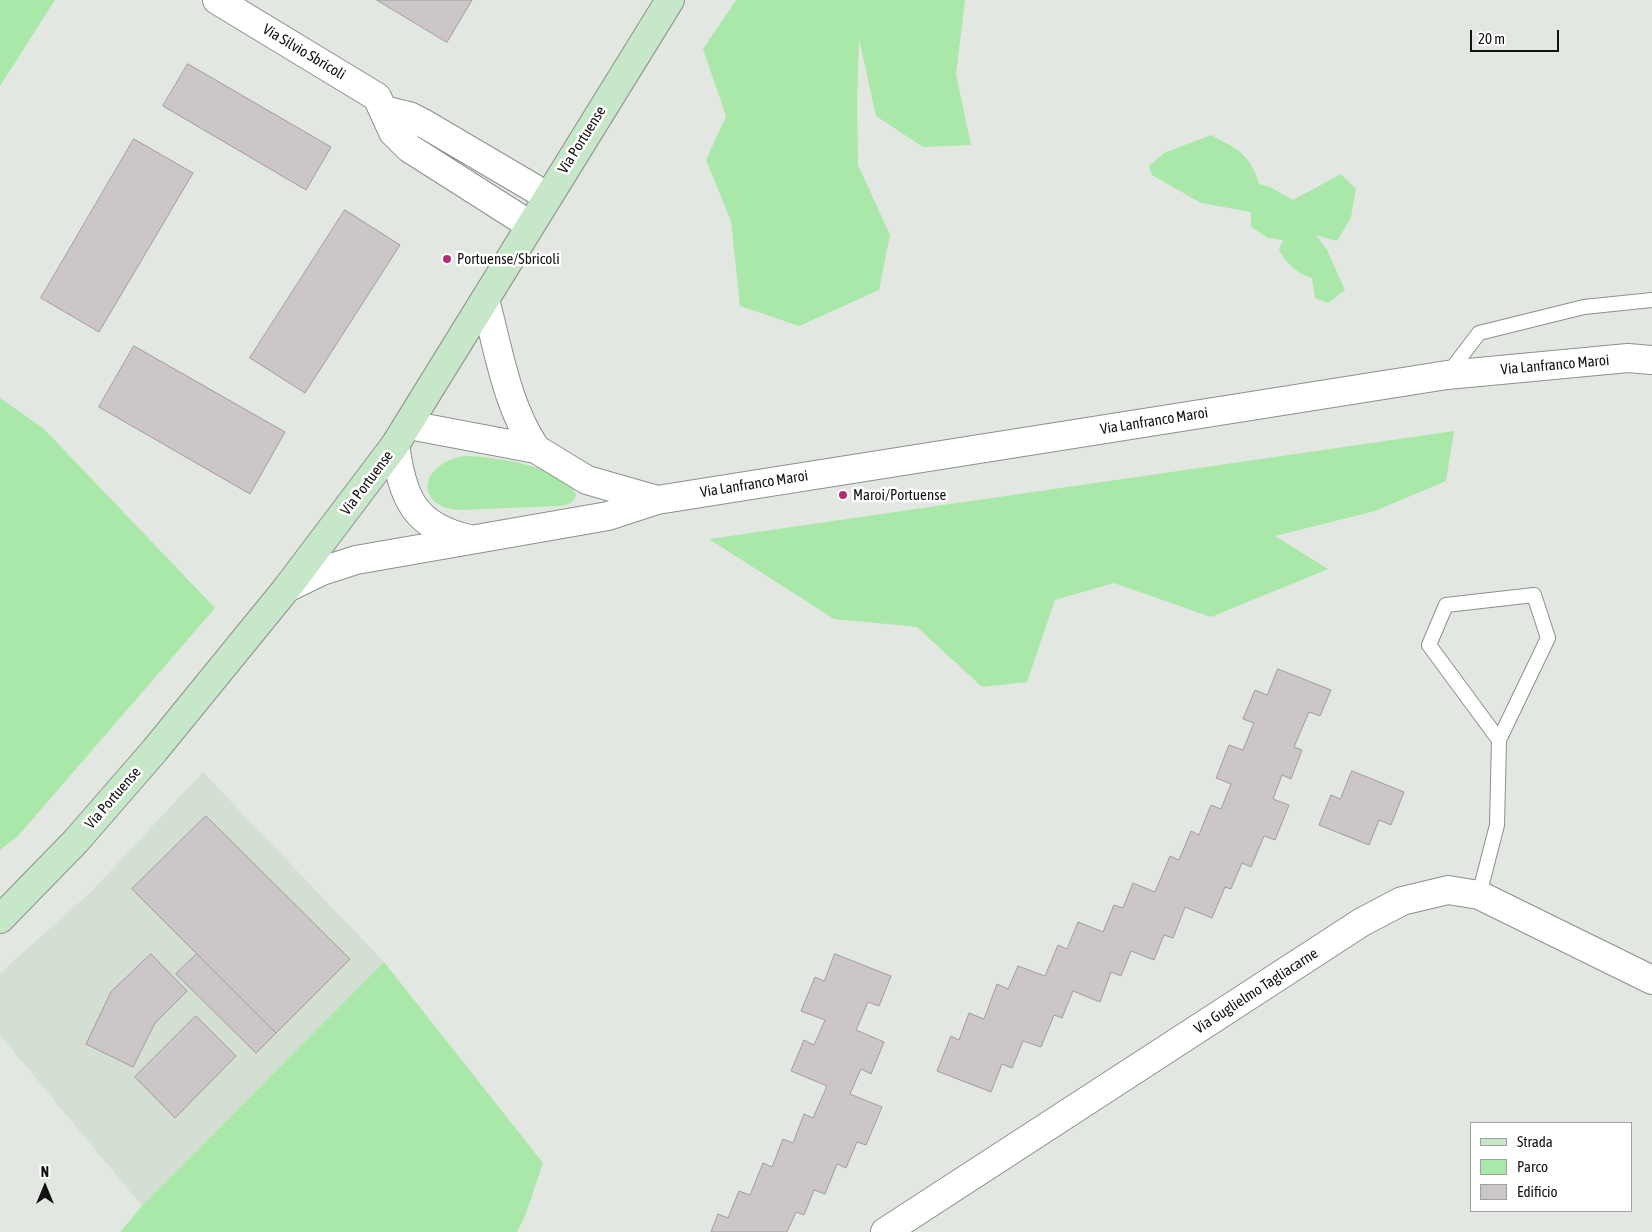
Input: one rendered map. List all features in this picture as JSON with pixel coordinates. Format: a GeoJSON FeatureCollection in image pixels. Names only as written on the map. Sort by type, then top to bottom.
{"type":"FeatureCollection","features":[{"type":"Feature","properties":{"kind":"main road","name":"Via Portuense"},"geometry":{"type":"LineString","coordinates":[[0,919],[76,841],[155,750],[287,588],[402,435],[547,196],[670,0]]}},
{"type":"Feature","properties":{"kind":"street","name":"Via Silvio Sbricoli"},"geometry":{"type":"LineString","coordinates":[[217,0],[377,97],[393,132],[409,148],[530,225]]}},
{"type":"Feature","properties":{"kind":"street"},"geometry":{"type":"LineString","coordinates":[[384,110],[409,116],[423,123],[547,196]]}},
{"type":"Feature","properties":{"kind":"street","name":"Via Lanfranco Maroi"},"geometry":{"type":"LineString","coordinates":[[485,300],[510,398],[524,431],[536,449],[587,480],[657,500]]}},
{"type":"Feature","properties":{"kind":"street","name":"Via Lanfranco Maroi"},"geometry":{"type":"LineString","coordinates":[[287,588],[322,570],[356,560],[608,516],[657,500],[1446,375],[1628,358],[1652,360]]}},
{"type":"Feature","properties":{"kind":"street","name":"Via Lanfranco Maroi"},"geometry":{"type":"LineString","coordinates":[[475,540],[445,532],[419,515],[411,504],[402,484],[402,435],[536,449]]}},
{"type":"Feature","properties":{"kind":"street","name":"Via Guglielmo Tagliacarne"},"geometry":{"type":"LineString","coordinates":[[885,1232],[1362,922],[1402,900],[1448,890],[1479,895],[1652,980]]}},
{"type":"Feature","properties":{"kind":"lane"},"geometry":{"type":"LineString","coordinates":[[1446,375],[1479,333],[1584,307],[1652,300]]}},
{"type":"Feature","properties":{"kind":"lane"},"geometry":{"type":"LineString","coordinates":[[1479,895],[1498,825],[1498,740],[1548,638],[1534,595],[1446,605],[1429,645],[1498,740]]}},
{"type":"Feature","properties":{"kind":"shaded area"},"geometry":{"type":"Polygon","coordinates":[[[203,772],[384,962],[142,1206],[0,1035],[0,973],[92,891],[203,772]]]}},
{"type":"Feature","properties":{"kind":"green space"},"geometry":{"type":"Polygon","coordinates":[[[0,0],[55,0],[0,86],[0,0]]]}},
{"type":"Feature","properties":{"kind":"green space"},"geometry":{"type":"Polygon","coordinates":[[[736,0],[965,0],[956,74],[971,145],[923,147],[876,116],[859,39],[857,100],[858,165],[890,235],[879,290],[799,326],[740,306],[731,221],[706,160],[726,116],[703,49],[736,0]]]}},
{"type":"Feature","properties":{"kind":"green space"},"geometry":{"type":"Polygon","coordinates":[[[1211,135],[1229,144],[1247,159],[1259,184],[1270,187],[1293,200],[1341,174],[1356,189],[1351,217],[1337,241],[1316,235],[1327,250],[1345,290],[1328,303],[1315,298],[1312,278],[1297,271],[1285,260],[1279,250],[1283,240],[1268,238],[1251,227],[1251,212],[1201,203],[1152,175],[1149,166],[1164,153],[1211,135]]]}},
{"type":"Feature","properties":{"kind":"green space"},"geometry":{"type":"Polygon","coordinates":[[[0,398],[44,429],[215,608],[18,836],[0,850],[0,398]]]}},
{"type":"Feature","properties":{"kind":"green space"},"geometry":{"type":"Polygon","coordinates":[[[1454,431],[1446,481],[1375,511],[1275,536],[1328,569],[1211,617],[1114,583],[1055,600],[1027,682],[982,687],[917,627],[834,619],[709,539],[1454,431]]]}},
{"type":"Feature","properties":{"kind":"green space"},"geometry":{"type":"Polygon","coordinates":[[[464,456],[508,461],[543,470],[570,485],[576,495],[569,504],[558,506],[459,510],[445,507],[435,501],[429,494],[428,485],[431,476],[438,467],[449,460],[464,456]]]}},
{"type":"Feature","properties":{"kind":"green space"},"geometry":{"type":"Polygon","coordinates":[[[384,962],[543,1163],[525,1216],[517,1232],[120,1232],[142,1206],[384,962]]]}},
{"type":"Feature","properties":{"kind":"building"},"geometry":{"type":"Polygon","coordinates":[[[377,0],[472,0],[447,42],[377,0]]]}},
{"type":"Feature","properties":{"kind":"building"},"geometry":{"type":"Polygon","coordinates":[[[188,64],[331,147],[306,190],[163,106],[188,64]]]}},
{"type":"Feature","properties":{"kind":"building"},"geometry":{"type":"Polygon","coordinates":[[[134,139],[193,173],[99,332],[41,298],[134,139]]]}},
{"type":"Feature","properties":{"kind":"building"},"geometry":{"type":"Polygon","coordinates":[[[345,210],[400,245],[305,393],[250,358],[345,210]]]}},
{"type":"Feature","properties":{"kind":"building"},"geometry":{"type":"Polygon","coordinates":[[[134,346],[285,432],[250,494],[99,407],[134,346]]]}},
{"type":"Feature","properties":{"kind":"building"},"geometry":{"type":"Polygon","coordinates":[[[1278,669],[1331,690],[1320,716],[1309,712],[1294,747],[1302,750],[1291,779],[1282,775],[1273,799],[1289,805],[1275,840],[1264,836],[1251,867],[1242,863],[1231,889],[1225,887],[1212,918],[1185,907],[1173,938],[1164,935],[1154,960],[1131,951],[1121,976],[1111,972],[1100,1002],[1073,991],[1062,1018],[1054,1015],[1041,1047],[1023,1041],[1012,1068],[1002,1064],[991,1092],[937,1071],[951,1036],[959,1040],[969,1013],[984,1019],[997,984],[1008,989],[1018,966],[1045,976],[1058,945],[1067,949],[1078,922],[1103,932],[1114,905],[1123,908],[1133,883],[1155,892],[1170,856],[1179,860],[1191,831],[1199,835],[1211,805],[1221,809],[1231,784],[1216,778],[1229,745],[1243,750],[1254,723],[1243,719],[1255,690],[1267,695],[1278,669]]]}},
{"type":"Feature","properties":{"kind":"building"},"geometry":{"type":"Polygon","coordinates":[[[1352,771],[1404,792],[1391,825],[1379,820],[1369,845],[1319,825],[1331,795],[1340,799],[1352,771]]]}},
{"type":"Feature","properties":{"kind":"building"},"geometry":{"type":"Polygon","coordinates":[[[206,816],[350,959],[276,1033],[132,889],[206,816]]]}},
{"type":"Feature","properties":{"kind":"building"},"geometry":{"type":"Polygon","coordinates":[[[151,954],[187,991],[155,1023],[133,1067],[86,1044],[111,992],[151,954]]]}},
{"type":"Feature","properties":{"kind":"building"},"geometry":{"type":"Polygon","coordinates":[[[197,954],[276,1033],[256,1053],[176,974],[197,954]]]}},
{"type":"Feature","properties":{"kind":"building"},"geometry":{"type":"Polygon","coordinates":[[[835,954],[891,976],[879,1006],[868,1002],[856,1030],[884,1042],[871,1074],[861,1069],[850,1094],[882,1107],[866,1145],[857,1142],[846,1168],[837,1164],[825,1194],[814,1190],[804,1215],[796,1212],[787,1232],[711,1232],[718,1214],[728,1218],[739,1191],[750,1195],[763,1163],[772,1167],[783,1139],[793,1143],[804,1114],[813,1118],[827,1086],[791,1071],[804,1040],[814,1045],[825,1020],[801,1011],[815,977],[824,981],[835,954]]]}},
{"type":"Feature","properties":{"kind":"building"},"geometry":{"type":"Polygon","coordinates":[[[196,1016],[236,1056],[175,1118],[135,1077],[196,1016]]]}},
{"type":"Feature","properties":{"kind":"place","name":"Portuense/Sbricoli"},"geometry":{"type":"Point","coordinates":[447,259]}},
{"type":"Feature","properties":{"kind":"place","name":"Maroi/Portuense"},"geometry":{"type":"Point","coordinates":[843,495]}}]}
